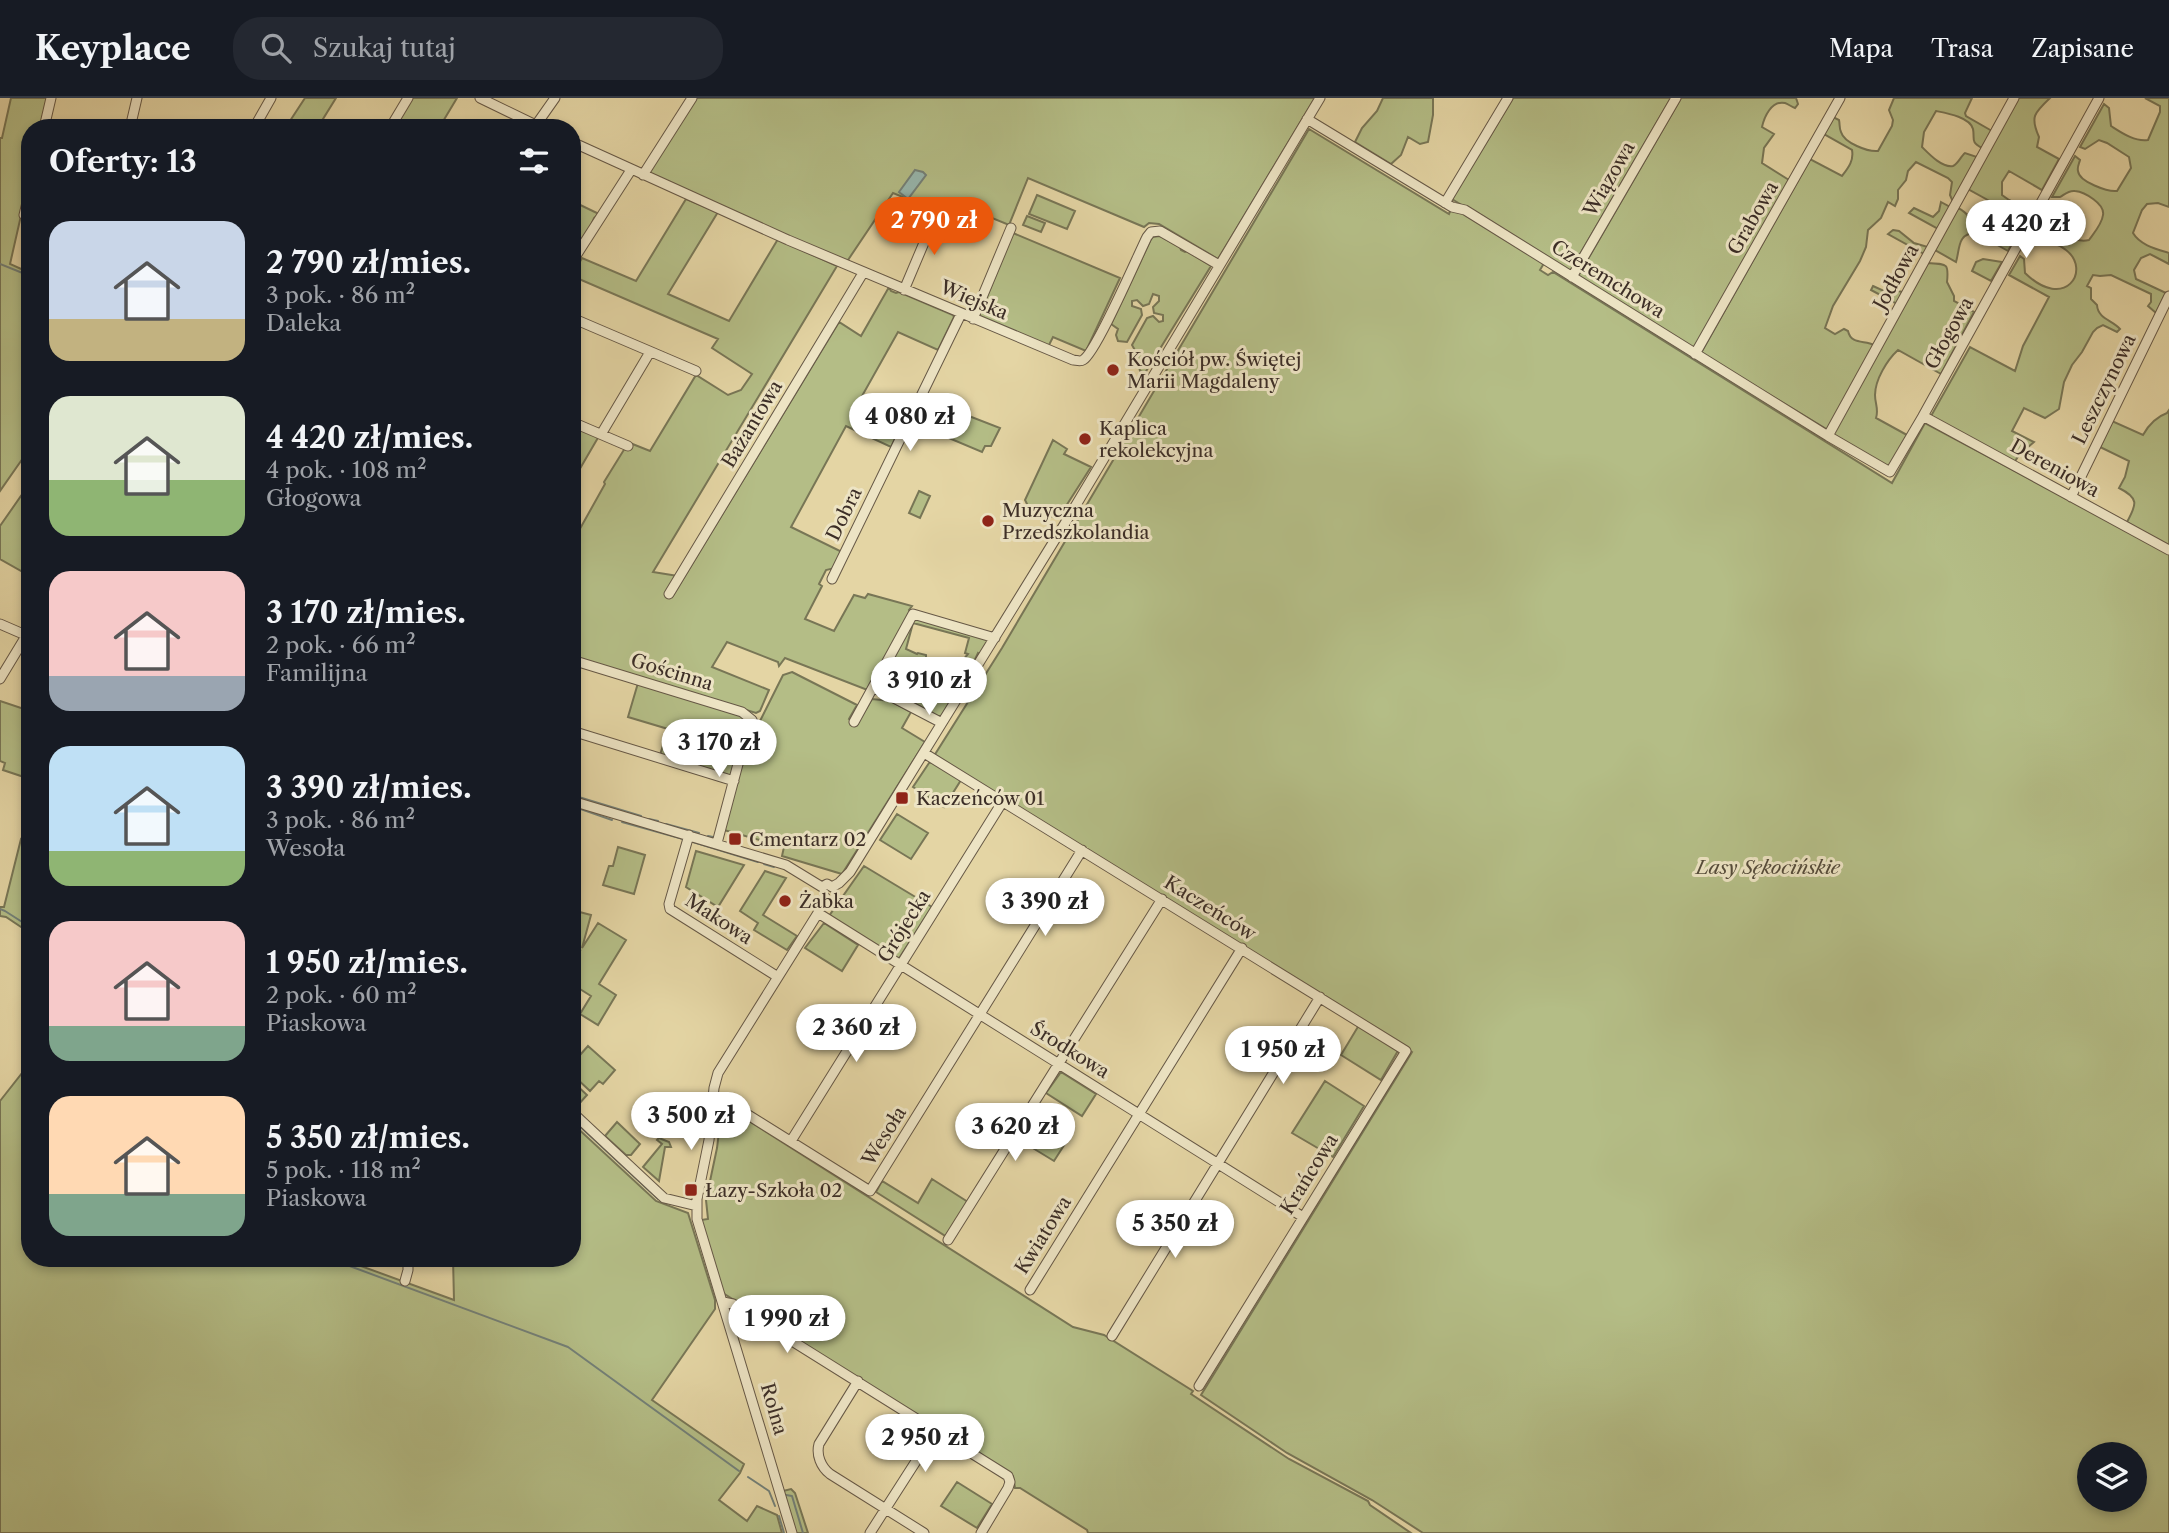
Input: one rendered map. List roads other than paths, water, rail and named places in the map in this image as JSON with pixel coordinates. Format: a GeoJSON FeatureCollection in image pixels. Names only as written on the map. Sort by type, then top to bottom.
{"type":"FeatureCollection","features":[{"type":"Feature","properties":{"kind":"street"},"geometry":{"type":"LineString","coordinates":[[46,119],[51,98]]}},
{"type":"Feature","properties":{"kind":"street"},"geometry":{"type":"LineString","coordinates":[[132,119],[137,98]]}},
{"type":"Feature","properties":{"kind":"street"},"geometry":{"type":"LineString","coordinates":[[259,119],[271,98]]}},
{"type":"Feature","properties":{"kind":"street"},"geometry":{"type":"LineString","coordinates":[[395,119],[408,98]]}},
{"type":"Feature","properties":{"kind":"street"},"geometry":{"type":"LineString","coordinates":[[543,119],[555,98]]}},
{"type":"Feature","properties":{"kind":"street"},"geometry":{"type":"LineString","coordinates":[[643,175],[692,98]]}},
{"type":"Feature","properties":{"kind":"street"},"geometry":{"type":"LineString","coordinates":[[581,804],[786,865],[826,890],[839,883],[850,872],[995,638],[1320,98]]}},
{"type":"Feature","properties":{"kind":"street"},"geometry":{"type":"LineString","coordinates":[[1445,203],[1508,98]]}},
{"type":"Feature","properties":{"kind":"street","name":"Wiązowa"},"geometry":{"type":"LineString","coordinates":[[1572,277],[1676,98]]}},
{"type":"Feature","properties":{"kind":"street","name":"Grabowa"},"geometry":{"type":"LineString","coordinates":[[1695,354],[1840,98]]}},
{"type":"Feature","properties":{"kind":"street","name":"Jodłowa"},"geometry":{"type":"LineString","coordinates":[[1828,436],[2014,98]]}},
{"type":"Feature","properties":{"kind":"street","name":"Głogowa"},"geometry":{"type":"LineString","coordinates":[[1888,472],[1892,471],[2099,98]]}},
{"type":"Feature","properties":{"kind":"street"},"geometry":{"type":"LineString","coordinates":[[486,99],[525,119]]}},
{"type":"Feature","properties":{"kind":"street","name":"Czeremchowa"},"geometry":{"type":"LineString","coordinates":[[1307,119],[1445,203],[1465,210],[1888,472]]}},
{"type":"Feature","properties":{"kind":"street","name":"Wiejska"},"geometry":{"type":"LineString","coordinates":[[581,146],[863,273],[1070,359],[1083,360],[1103,328],[1147,237],[1152,232],[1160,231],[1219,265]]}},
{"type":"Feature","properties":{"kind":"street"},"geometry":{"type":"LineString","coordinates":[[581,242],[631,170]]}},
{"type":"Feature","properties":{"kind":"street"},"geometry":{"type":"LineString","coordinates":[[904,290],[937,212]]}},
{"type":"Feature","properties":{"kind":"street"},"geometry":{"type":"LineString","coordinates":[[973,319],[1011,228]]}},
{"type":"Feature","properties":{"kind":"street","name":"Bażantowa"},"geometry":{"type":"LineString","coordinates":[[669,594],[863,273]]}},
{"type":"Feature","properties":{"kind":"street","name":"Leszczynowa"},"geometry":{"type":"LineString","coordinates":[[2071,497],[2169,296]]}},
{"type":"Feature","properties":{"kind":"street","name":"Dobra"},"geometry":{"type":"LineString","coordinates":[[832,579],[961,314]]}},
{"type":"Feature","properties":{"kind":"street"},"geometry":{"type":"LineString","coordinates":[[581,322],[696,371]]}},
{"type":"Feature","properties":{"kind":"street"},"geometry":{"type":"LineString","coordinates":[[603,431],[650,352]]}},
{"type":"Feature","properties":{"kind":"street","name":"Dereniowa"},"geometry":{"type":"LineString","coordinates":[[1923,416],[2169,550]]}},
{"type":"Feature","properties":{"kind":"street"},"geometry":{"type":"LineString","coordinates":[[581,426],[628,446]]}},
{"type":"Feature","properties":{"kind":"street"},"geometry":{"type":"LineString","coordinates":[[854,722],[913,614],[995,638]]}},
{"type":"Feature","properties":{"kind":"street"},"geometry":{"type":"LineString","coordinates":[[0,624],[21,633]]}},
{"type":"Feature","properties":{"kind":"street"},"geometry":{"type":"LineString","coordinates":[[0,679],[21,647]]}},
{"type":"Feature","properties":{"kind":"street","name":"Gościnna"},"geometry":{"type":"LineString","coordinates":[[581,663],[742,712],[752,720],[754,726],[741,754],[734,781]]}},
{"type":"Feature","properties":{"kind":"street"},"geometry":{"type":"LineString","coordinates":[[873,687],[942,723]]}},
{"type":"Feature","properties":{"kind":"street"},"geometry":{"type":"LineString","coordinates":[[581,734],[734,781],[717,843]]}},
{"type":"Feature","properties":{"kind":"street","name":"Kaczeńców"},"geometry":{"type":"LineString","coordinates":[[924,753],[1406,1051]]}},
{"type":"Feature","properties":{"kind":"street","name":"Grójecka"},"geometry":{"type":"LineString","coordinates":[[791,1141],[1003,801]]}},
{"type":"Feature","properties":{"kind":"street","name":"Makowa"},"geometry":{"type":"LineString","coordinates":[[689,835],[669,904],[670,909],[778,978]]}},
{"type":"Feature","properties":{"kind":"street","name":"Wesoła"},"geometry":{"type":"LineString","coordinates":[[791,1141],[870,1191],[1082,850]]}},
{"type":"Feature","properties":{"kind":"street","name":"Rolna"},"geometry":{"type":"LineString","coordinates":[[793,1533],[698,1226],[697,1206],[709,1140],[715,1082],[720,1068],[818,913],[826,890]]}},
{"type":"Feature","properties":{"kind":"street"},"geometry":{"type":"LineString","coordinates":[[948,1240],[1162,899]]}},
{"type":"Feature","properties":{"kind":"street","name":"Środkowa"},"geometry":{"type":"LineString","coordinates":[[818,913],[1303,1217]]}},
{"type":"Feature","properties":{"kind":"street","name":"Kwiatowa"},"geometry":{"type":"LineString","coordinates":[[1030,1290],[1242,948]]}},
{"type":"Feature","properties":{"kind":"street"},"geometry":{"type":"LineString","coordinates":[[1112,1336],[1321,997]]}},
{"type":"Feature","properties":{"kind":"street","name":"Krańcowa"},"geometry":{"type":"LineString","coordinates":[[1199,1386],[1406,1051]]}},
{"type":"Feature","properties":{"kind":"street"},"geometry":{"type":"LineString","coordinates":[[713,1100],[732,1106],[791,1141]]}},
{"type":"Feature","properties":{"kind":"street"},"geometry":{"type":"LineString","coordinates":[[581,1120],[664,1198],[697,1206]]}},
{"type":"Feature","properties":{"kind":"street"},"geometry":{"type":"LineString","coordinates":[[405,1281],[408,1267]]}},
{"type":"Feature","properties":{"kind":"street"},"geometry":{"type":"LineString","coordinates":[[723,1302],[733,1304],[1004,1473],[1009,1479],[1008,1488],[981,1533]]}},
{"type":"Feature","properties":{"kind":"street"},"geometry":{"type":"LineString","coordinates":[[858,1381],[819,1444],[821,1465],[827,1472],[924,1533]]}},
{"type":"Feature","properties":{"kind":"street"},"geometry":{"type":"LineString","coordinates":[[870,1533],[936,1430]]}},
{"type":"Feature","properties":{"kind":"water"},"geometry":{"type":"Polygon","coordinates":[[[915,170],[926,175],[908,199],[899,192],[915,170]]]}},
{"type":"Feature","properties":{"kind":"waterway"},"geometry":{"type":"LineString","coordinates":[[0,264],[21,272]]}},
{"type":"Feature","properties":{"kind":"waterway"},"geometry":{"type":"LineString","coordinates":[[581,798],[641,816]]}},
{"type":"Feature","properties":{"kind":"waterway"},"geometry":{"type":"LineString","coordinates":[[581,809],[612,820]]}},
{"type":"Feature","properties":{"kind":"waterway"},"geometry":{"type":"LineString","coordinates":[[649,819],[658,821]]}},
{"type":"Feature","properties":{"kind":"waterway"},"geometry":{"type":"LineString","coordinates":[[622,822],[683,839]]}},
{"type":"Feature","properties":{"kind":"waterway"},"geometry":{"type":"LineString","coordinates":[[666,824],[699,833]]}},
{"type":"Feature","properties":{"kind":"waterway"},"geometry":{"type":"LineString","coordinates":[[708,836],[713,837]]}},
{"type":"Feature","properties":{"kind":"waterway"},"geometry":{"type":"LineString","coordinates":[[693,842],[758,862]]}},
{"type":"Feature","properties":{"kind":"waterway"},"geometry":{"type":"LineString","coordinates":[[764,864],[774,867]]}},
{"type":"Feature","properties":{"kind":"waterway"},"geometry":{"type":"LineString","coordinates":[[0,909],[21,921]]}},
{"type":"Feature","properties":{"kind":"waterway"},"geometry":{"type":"LineString","coordinates":[[581,1127],[658,1199]]}},
{"type":"Feature","properties":{"kind":"waterway"},"geometry":{"type":"LineString","coordinates":[[352,1267],[568,1347],[739,1471]]}},
{"type":"Feature","properties":{"kind":"waterway"},"geometry":{"type":"LineString","coordinates":[[748,1477],[769,1491],[775,1506]]}},
{"type":"Feature","properties":{"kind":"waterway"},"geometry":{"type":"LineString","coordinates":[[786,1495],[792,1496],[803,1533]]}},
{"type":"Feature","properties":{"kind":"waterway"},"geometry":{"type":"LineString","coordinates":[[779,1516],[784,1533]]}},
{"type":"Feature","properties":{"kind":"place","name":"Kościół pw. Świętej Marii Magdaleny"},"geometry":{"type":"Point","coordinates":[1113,370]}},
{"type":"Feature","properties":{"kind":"place","name":"Kaplica rekolekcyjna"},"geometry":{"type":"Point","coordinates":[1085,439]}},
{"type":"Feature","properties":{"kind":"place","name":"Muzyczna Przedszkolandia"},"geometry":{"type":"Point","coordinates":[988,521]}},
{"type":"Feature","properties":{"kind":"place","name":"Kaczeńców 01"},"geometry":{"type":"Point","coordinates":[902,798]}},
{"type":"Feature","properties":{"kind":"place","name":"Cmentarz 02"},"geometry":{"type":"Point","coordinates":[735,839]}},
{"type":"Feature","properties":{"kind":"place","name":"Żabka"},"geometry":{"type":"Point","coordinates":[785,901]}},
{"type":"Feature","properties":{"kind":"place","name":"Łazy-Szkoła 02"},"geometry":{"type":"Point","coordinates":[691,1190]}},
{"type":"Feature","properties":{"kind":"park label","name":"Lasy Sękocińskie"},"geometry":{"type":"Point","coordinates":[1768,867]}}]}
